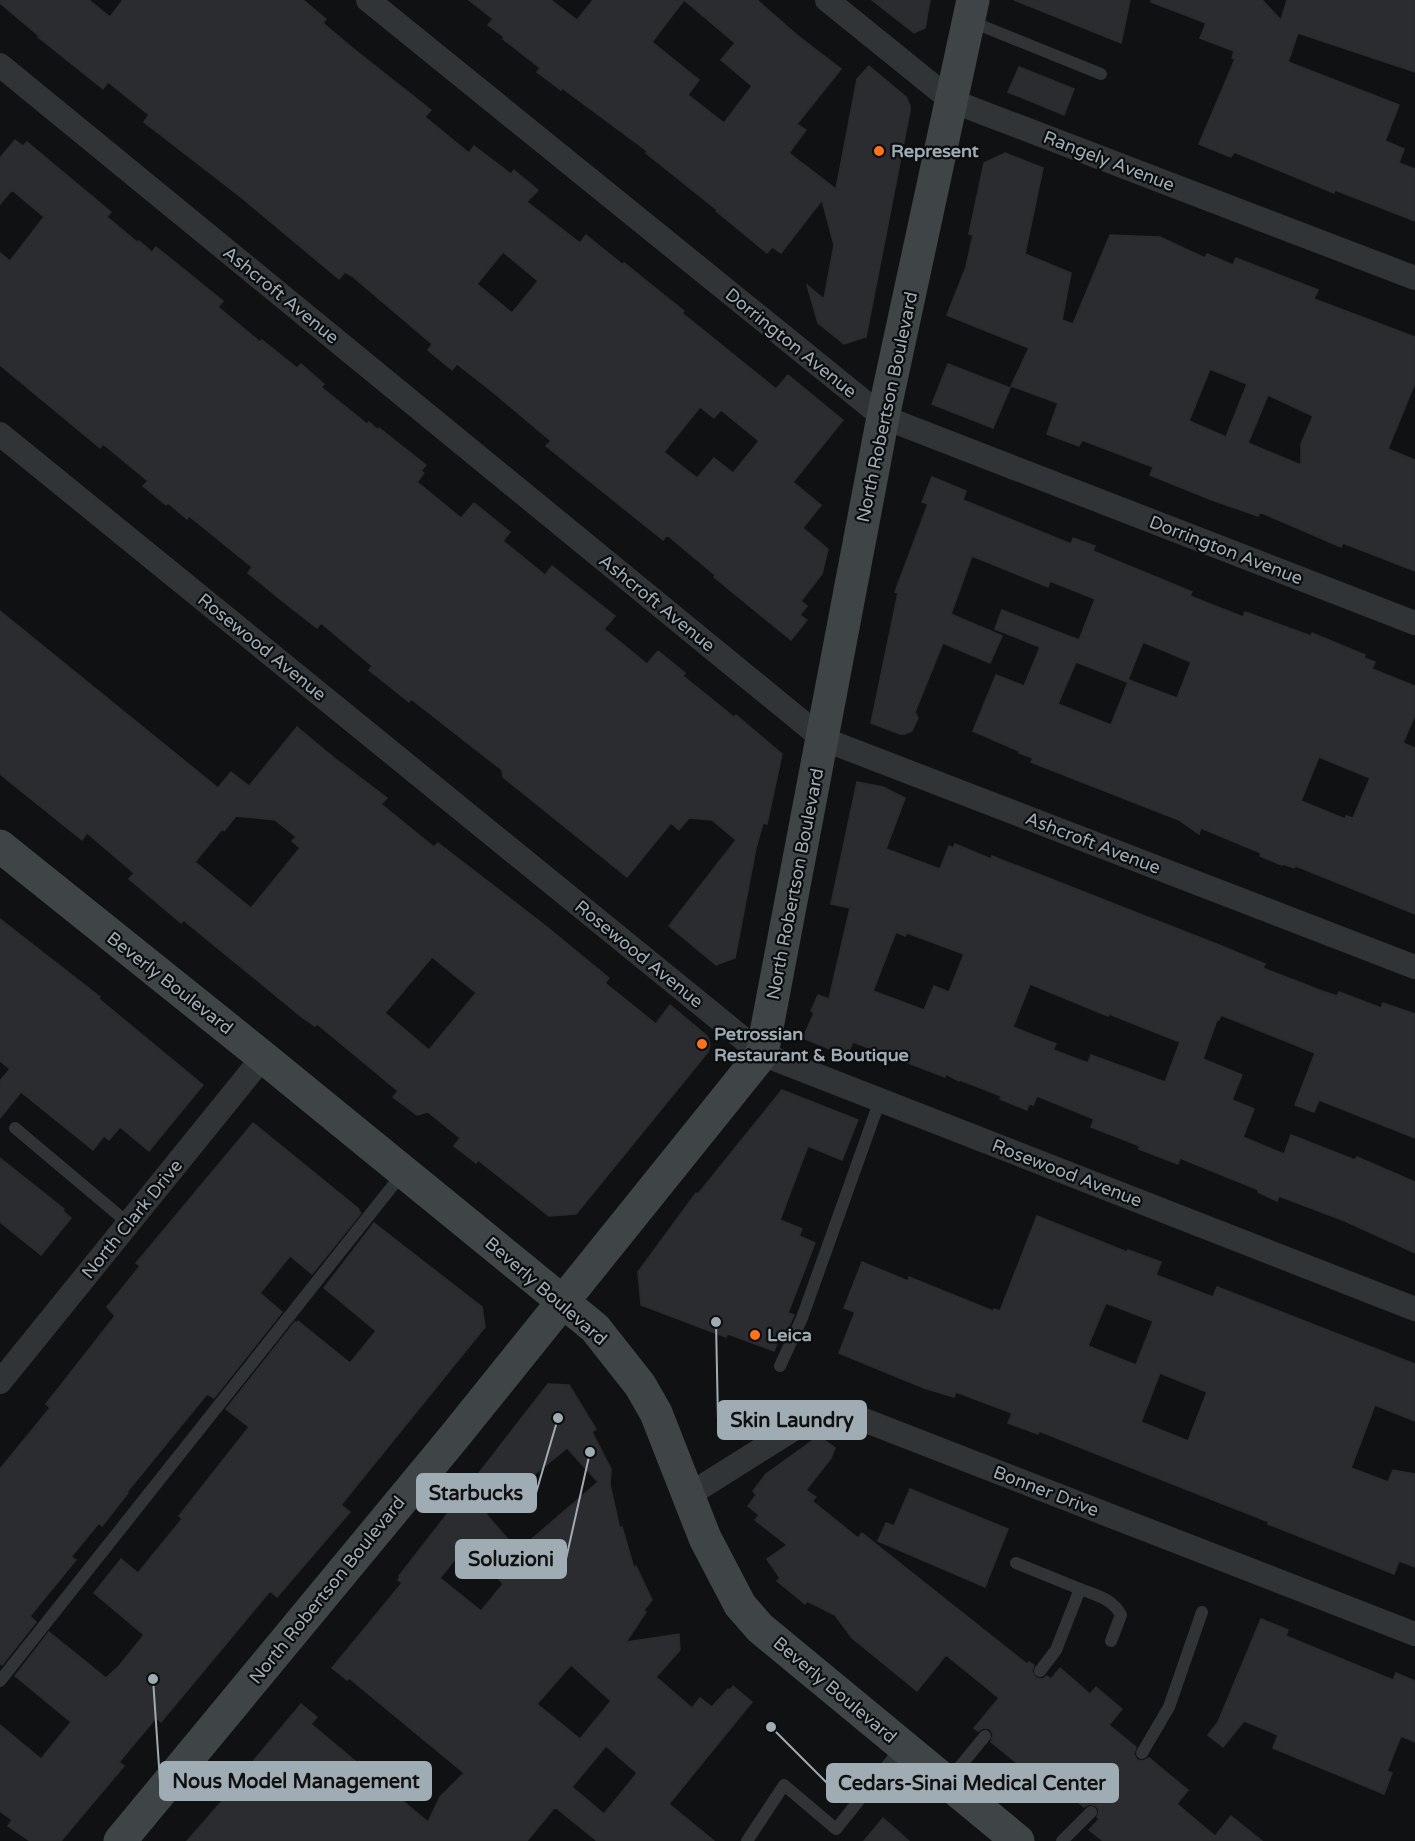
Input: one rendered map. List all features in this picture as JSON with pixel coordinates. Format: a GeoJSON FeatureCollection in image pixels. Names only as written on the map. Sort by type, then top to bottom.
{"type":"FeatureCollection","features":[{"type":"Feature","properties":{"kind":"street","name":"Dorrington Avenue"},"geometry":{"type":"LineString","coordinates":[[368,0],[883,417],[1415,623]]}},
{"type":"Feature","properties":{"kind":"street","name":"Rangely Avenue"},"geometry":{"type":"LineString","coordinates":[[827,0],[952,101],[1415,278]]}},
{"type":"Feature","properties":{"kind":"street","name":"North Robertson Boulevard"},"geometry":{"type":"LineString","coordinates":[[120,1841],[446,1446],[762,1054],[883,417],[971,10]]}},
{"type":"Feature","properties":{"kind":"street","name":"Ashcroft Avenue"},"geometry":{"type":"LineString","coordinates":[[0,64],[823,739],[1415,967]]}},
{"type":"Feature","properties":{"kind":"street","name":"Rosewood Avenue"},"geometry":{"type":"LineString","coordinates":[[0,434],[762,1054],[1415,1309]]}},
{"type":"Feature","properties":{"kind":"street","name":"Beverly Boulevard"},"geometry":{"type":"LineString","coordinates":[[1,848],[263,1057],[595,1328],[640,1385],[656,1413],[687,1496],[718,1566],[740,1605],[760,1628],[1017,1841]]}},
{"type":"Feature","properties":{"kind":"street","name":"North Clark Drive"},"geometry":{"type":"LineString","coordinates":[[0,1382],[263,1057]]}},
{"type":"Feature","properties":{"kind":"street","name":"Bonner Drive"},"geometry":{"type":"LineString","coordinates":[[687,1496],[808,1420],[821,1414],[851,1415],[1415,1634]]}},
{"type":"Feature","properties":{"kind":"lane"},"geometry":{"type":"LineString","coordinates":[[971,10],[1101,74]]}},
{"type":"Feature","properties":{"kind":"lane"},"geometry":{"type":"LineString","coordinates":[[780,1366],[802,1318],[880,1100]]}},
{"type":"Feature","properties":{"kind":"lane"},"geometry":{"type":"LineString","coordinates":[[15,1128],[128,1223]]}},
{"type":"Feature","properties":{"kind":"lane"},"geometry":{"type":"LineString","coordinates":[[0,1681],[404,1172]]}},
{"type":"Feature","properties":{"kind":"lane"},"geometry":{"type":"LineString","coordinates":[[1016,1563],[1111,1602],[1121,1615],[1112,1641]]}},
{"type":"Feature","properties":{"kind":"lane"},"geometry":{"type":"LineString","coordinates":[[1040,1671],[1056,1650],[1080,1589]]}},
{"type":"Feature","properties":{"kind":"lane"},"geometry":{"type":"LineString","coordinates":[[1142,1753],[1169,1707],[1202,1612]]}},
{"type":"Feature","properties":{"kind":"lane"},"geometry":{"type":"LineString","coordinates":[[947,1782],[985,1737]]}},
{"type":"Feature","properties":{"kind":"lane"},"geometry":{"type":"LineString","coordinates":[[747,1841],[784,1785],[836,1829],[903,1746]]}},
{"type":"Feature","properties":{"kind":"lane"},"geometry":{"type":"LineString","coordinates":[[1062,1841],[1091,1812]]}},
{"type":"Feature","properties":{"kind":"building"},"geometry":{"type":"Polygon","coordinates":[[[0,0],[89,0],[110,17],[123,0],[303,0],[326,19],[323,23],[431,110],[425,117],[469,153],[474,146],[511,174],[514,170],[538,190],[527,202],[580,243],[586,235],[623,265],[624,263],[776,389],[788,375],[843,420],[793,482],[821,505],[803,528],[828,549],[822,574],[801,601],[807,606],[800,615],[807,620],[791,640],[667,535],[663,540],[546,446],[551,441],[494,393],[457,364],[452,370],[428,350],[432,344],[352,276],[345,272],[339,279],[242,198],[144,122],[149,115],[108,82],[103,89],[0,3],[0,0]],[[503,252],[477,284],[512,313],[538,281],[503,252]],[[700,407],[664,452],[697,478],[714,458],[733,473],[759,441],[721,410],[714,418],[700,407]]]}},
{"type":"Feature","properties":{"kind":"building"},"geometry":{"type":"Polygon","coordinates":[[[469,0],[551,0],[577,20],[593,0],[684,0],[757,0],[841,69],[797,124],[806,130],[789,153],[836,189],[857,79],[869,66],[906,97],[910,111],[866,337],[844,344],[818,323],[807,285],[824,299],[834,245],[822,200],[781,253],[772,247],[767,253],[646,153],[647,151],[537,72],[540,68],[488,25],[493,19],[469,0]],[[684,0],[652,42],[699,80],[688,95],[724,123],[752,86],[721,60],[735,43],[684,0]]]}},
{"type":"Feature","properties":{"kind":"building"},"geometry":{"type":"Polygon","coordinates":[[[872,0],[930,0],[925,28],[914,33],[872,0]]]}},
{"type":"Feature","properties":{"kind":"building"},"geometry":{"type":"Polygon","coordinates":[[[1014,0],[1130,0],[1121,43],[1014,0]]]}},
{"type":"Feature","properties":{"kind":"building"},"geometry":{"type":"Polygon","coordinates":[[[1151,0],[1262,0],[1281,20],[1287,0],[1415,0],[1415,72],[1298,33],[1288,62],[1399,105],[1385,141],[1404,149],[1399,163],[1415,169],[1415,221],[1335,190],[1334,193],[1234,152],[1231,157],[1199,144],[1235,59],[1232,58],[1234,51],[1200,38],[1206,23],[1151,2],[1151,0]]]}},
{"type":"Feature","properties":{"kind":"building"},"geometry":{"type":"Polygon","coordinates":[[[1019,67],[1074,89],[1064,115],[1008,92],[1019,67]]]}},
{"type":"Feature","properties":{"kind":"building"},"geometry":{"type":"Polygon","coordinates":[[[15,140],[23,146],[27,142],[111,212],[107,217],[137,242],[139,241],[152,252],[156,247],[223,301],[218,307],[260,342],[262,340],[297,368],[301,364],[324,384],[321,387],[367,424],[369,422],[378,430],[379,428],[426,465],[421,471],[424,473],[417,482],[461,518],[474,503],[510,532],[503,541],[545,575],[552,566],[615,616],[604,629],[647,664],[658,651],[685,673],[683,676],[734,717],[736,715],[782,754],[767,824],[763,823],[756,848],[735,958],[716,965],[669,926],[736,840],[712,820],[689,818],[679,830],[671,823],[627,877],[503,777],[502,770],[411,699],[409,702],[369,670],[372,666],[321,623],[317,628],[248,573],[252,567],[189,516],[187,519],[168,503],[166,505],[143,486],[148,481],[103,444],[100,448],[0,365],[0,253],[10,261],[44,217],[12,190],[0,204],[0,158],[15,140]]]}},
{"type":"Feature","properties":{"kind":"building"},"geometry":{"type":"Polygon","coordinates":[[[1005,153],[1043,168],[1025,254],[1071,273],[1062,320],[1073,324],[1110,235],[1160,237],[1205,258],[1207,254],[1233,265],[1236,258],[1318,290],[1314,299],[1415,337],[1415,383],[1388,449],[1415,460],[1415,571],[1343,543],[1341,547],[1260,512],[1258,516],[1212,500],[1150,475],[1153,467],[1082,440],[1079,446],[1047,434],[1058,403],[1011,386],[1029,348],[947,315],[966,267],[973,235],[969,234],[984,163],[1005,153]],[[1210,369],[1189,421],[1226,437],[1247,384],[1210,369]],[[1268,395],[1248,443],[1301,465],[1301,444],[1313,416],[1268,395]]]}},
{"type":"Feature","properties":{"kind":"building"},"geometry":{"type":"Polygon","coordinates":[[[948,364],[1010,388],[993,428],[932,404],[948,364]]]}},
{"type":"Feature","properties":{"kind":"building"},"geometry":{"type":"Polygon","coordinates":[[[932,477],[966,491],[963,500],[1071,544],[1073,538],[1095,546],[1093,551],[1192,592],[1190,596],[1243,617],[1245,612],[1311,636],[1312,633],[1365,655],[1364,658],[1375,662],[1372,669],[1415,686],[1415,715],[1403,743],[1415,748],[1415,914],[1296,866],[1294,868],[1282,865],[1260,856],[1261,853],[1201,828],[1199,834],[1179,820],[1031,762],[1033,758],[973,731],[996,675],[1024,686],[1040,647],[995,629],[1002,610],[1079,640],[1095,599],[1050,581],[1048,587],[972,556],[951,614],[1002,636],[990,663],[943,643],[915,712],[918,718],[912,731],[900,734],[871,723],[898,593],[895,592],[928,504],[922,502],[932,477]],[[1143,642],[1127,682],[1076,662],[1058,704],[1111,725],[1129,680],[1177,698],[1191,662],[1143,642]],[[1319,757],[1301,801],[1345,819],[1346,816],[1353,818],[1370,778],[1319,757]]]}},
{"type":"Feature","properties":{"kind":"building"},"geometry":{"type":"Polygon","coordinates":[[[0,611],[218,788],[231,772],[249,786],[297,727],[387,798],[381,804],[434,847],[438,843],[547,927],[609,978],[605,983],[656,1024],[670,1005],[707,1036],[710,1044],[708,1052],[576,1214],[549,1216],[478,1160],[476,1163],[454,1146],[460,1138],[428,1112],[417,1115],[393,1097],[398,1091],[317,1024],[315,1026],[303,1018],[184,920],[181,923],[129,879],[134,873],[87,833],[82,840],[0,774],[0,611]],[[236,816],[224,831],[222,829],[195,862],[251,908],[300,848],[292,841],[296,837],[275,820],[236,816]],[[432,957],[385,1013],[429,1050],[476,993],[432,957]]]}},
{"type":"Feature","properties":{"kind":"building"},"geometry":{"type":"Polygon","coordinates":[[[857,782],[883,787],[905,798],[886,849],[940,869],[949,846],[953,848],[955,844],[991,859],[992,856],[1219,945],[1265,964],[1263,968],[1322,991],[1337,996],[1339,992],[1381,1008],[1383,1003],[1415,1014],[1415,1138],[1319,1100],[1314,1112],[1295,1105],[1315,1053],[1221,1015],[1217,1020],[1203,1059],[1242,1075],[1232,1100],[1254,1109],[1243,1137],[1284,1154],[1291,1135],[1355,1160],[1357,1157],[1415,1182],[1415,1253],[1345,1221],[1279,1196],[1277,1201],[1258,1192],[1259,1190],[1180,1158],[1178,1164],[1139,1149],[1140,1146],[1091,1127],[1094,1119],[1037,1096],[1033,1105],[1029,1104],[1027,1110],[1000,1099],[1001,1096],[946,1074],[945,1077],[853,1042],[847,1056],[803,1038],[814,1013],[811,1011],[818,995],[829,999],[850,908],[831,904],[857,782]],[[896,932],[873,991],[924,1010],[934,986],[949,992],[964,954],[907,933],[905,936],[896,932]],[[1030,984],[1013,1027],[1056,1044],[1053,1050],[1088,1063],[1091,1055],[1165,1082],[1180,1042],[1030,984]]]}},
{"type":"Feature","properties":{"kind":"building"},"geometry":{"type":"Polygon","coordinates":[[[0,919],[100,997],[99,999],[203,1085],[149,1151],[120,1127],[109,1140],[104,1136],[93,1150],[21,1092],[0,1118],[0,1081],[10,1069],[0,1061],[0,919]]]}},
{"type":"Feature","properties":{"kind":"building"},"geometry":{"type":"Polygon","coordinates":[[[782,1090],[858,1120],[842,1160],[808,1146],[780,1220],[802,1229],[799,1236],[815,1243],[788,1313],[794,1315],[785,1335],[781,1333],[774,1351],[728,1334],[726,1337],[641,1305],[638,1272],[696,1193],[698,1194],[782,1090]]]}},
{"type":"Feature","properties":{"kind":"building"},"geometry":{"type":"Polygon","coordinates":[[[253,1123],[361,1213],[312,1274],[290,1256],[260,1293],[282,1312],[214,1398],[207,1394],[102,1526],[99,1523],[71,1557],[76,1560],[30,1616],[36,1622],[2,1665],[0,1664],[0,1469],[50,1408],[46,1404],[115,1316],[107,1307],[140,1266],[136,1263],[253,1123]]]}},
{"type":"Feature","properties":{"kind":"building"},"geometry":{"type":"Polygon","coordinates":[[[0,1158],[64,1209],[63,1211],[71,1218],[41,1255],[0,1222],[0,1158]]]}},
{"type":"Feature","properties":{"kind":"building"},"geometry":{"type":"Polygon","coordinates":[[[1037,1216],[1127,1252],[1128,1250],[1161,1262],[1156,1275],[1213,1297],[1217,1287],[1415,1364],[1415,1421],[1375,1405],[1351,1468],[1388,1482],[1393,1470],[1415,1474],[1415,1567],[1399,1561],[1394,1574],[1039,1431],[1038,1434],[1008,1423],[1012,1413],[956,1392],[954,1397],[924,1388],[839,1353],[855,1312],[844,1308],[862,1262],[908,1281],[909,1277],[993,1311],[994,1309],[1000,1311],[1037,1216]],[[1106,1303],[1088,1346],[1136,1365],[1153,1321],[1106,1303]],[[1160,1373],[1141,1422],[1188,1441],[1207,1392],[1160,1373]]]}},
{"type":"Feature","properties":{"kind":"building"},"geometry":{"type":"Polygon","coordinates":[[[374,1223],[482,1307],[485,1327],[341,1505],[350,1512],[277,1597],[270,1591],[161,1722],[156,1718],[119,1762],[124,1766],[61,1841],[30,1841],[8,1826],[12,1820],[0,1811],[0,1725],[41,1759],[71,1722],[15,1676],[49,1632],[106,1678],[144,1635],[94,1593],[121,1559],[138,1573],[182,1519],[179,1516],[249,1427],[226,1409],[295,1322],[296,1324],[298,1321],[350,1363],[376,1331],[324,1288],[374,1223]]]}},
{"type":"Feature","properties":{"kind":"building"},"geometry":{"type":"Polygon","coordinates":[[[548,1384],[569,1385],[596,1429],[592,1432],[611,1469],[610,1485],[620,1529],[622,1527],[634,1568],[636,1566],[652,1600],[626,1642],[679,1634],[680,1650],[656,1677],[692,1708],[700,1698],[712,1707],[733,1686],[752,1702],[669,1804],[714,1841],[597,1841],[555,1807],[527,1841],[187,1841],[252,1767],[250,1765],[301,1704],[317,1717],[311,1724],[428,1822],[440,1797],[464,1773],[349,1678],[347,1680],[332,1668],[402,1583],[398,1580],[548,1384]],[[567,1448],[486,1514],[518,1551],[598,1482],[567,1448]],[[469,1542],[440,1578],[481,1611],[503,1584],[469,1542]],[[571,1665],[537,1704],[580,1739],[611,1701],[571,1665]],[[606,1746],[572,1787],[604,1814],[637,1773],[606,1746]]]}},
{"type":"Feature","properties":{"kind":"building"},"geometry":{"type":"Polygon","coordinates":[[[819,1436],[835,1448],[831,1458],[806,1490],[816,1497],[812,1501],[858,1538],[862,1533],[1027,1664],[1029,1662],[1034,1665],[1032,1671],[1036,1678],[1043,1679],[1047,1676],[1051,1679],[1060,1668],[1090,1694],[1096,1687],[1122,1709],[1109,1725],[1136,1747],[1134,1754],[1137,1760],[1143,1761],[1149,1758],[1188,1790],[1177,1804],[1215,1836],[1231,1816],[1262,1841],[1103,1841],[1089,1830],[1099,1819],[1097,1817],[1099,1810],[1096,1806],[1089,1804],[1084,1807],[1058,1785],[1053,1792],[991,1742],[993,1734],[990,1729],[983,1728],[978,1731],[974,1728],[999,1698],[946,1655],[917,1691],[852,1638],[835,1615],[807,1601],[805,1604],[777,1581],[780,1578],[767,1559],[787,1545],[755,1520],[759,1515],[748,1506],[756,1495],[753,1491],[766,1474],[819,1436]]]}},
{"type":"Feature","properties":{"kind":"building"},"geometry":{"type":"Polygon","coordinates":[[[910,1489],[1008,1529],[985,1587],[878,1541],[886,1523],[894,1526],[910,1489]]]}},
{"type":"Feature","properties":{"kind":"building"},"geometry":{"type":"Polygon","coordinates":[[[1261,1619],[1288,1630],[1286,1636],[1383,1676],[1393,1680],[1396,1673],[1415,1681],[1415,1742],[1401,1736],[1387,1771],[1392,1773],[1384,1794],[1273,1748],[1278,1735],[1244,1721],[1223,1747],[1208,1735],[1218,1722],[1261,1619]]]}},
{"type":"Feature","properties":{"kind":"building"},"geometry":{"type":"Polygon","coordinates":[[[883,1818],[909,1841],[864,1841],[883,1818]]]}},
{"type":"Feature","properties":{"kind":"place","name":"Represent"},"geometry":{"type":"Point","coordinates":[879,151]}},
{"type":"Feature","properties":{"kind":"place","name":"Petrossian Restaurant & Boutique"},"geometry":{"type":"Point","coordinates":[702,1044]}},
{"type":"Feature","properties":{"kind":"place","name":"Skin Laundry"},"geometry":{"type":"Point","coordinates":[716,1322]}},
{"type":"Feature","properties":{"kind":"place","name":"Leica"},"geometry":{"type":"Point","coordinates":[755,1335]}},
{"type":"Feature","properties":{"kind":"place","name":"Starbucks"},"geometry":{"type":"Point","coordinates":[558,1418]}},
{"type":"Feature","properties":{"kind":"place","name":"Soluzioni"},"geometry":{"type":"Point","coordinates":[590,1452]}},
{"type":"Feature","properties":{"kind":"place","name":"Nous Model Management"},"geometry":{"type":"Point","coordinates":[153,1679]}},
{"type":"Feature","properties":{"kind":"place","name":"Cedars-Sinai Medical Center"},"geometry":{"type":"Point","coordinates":[771,1727]}}]}
